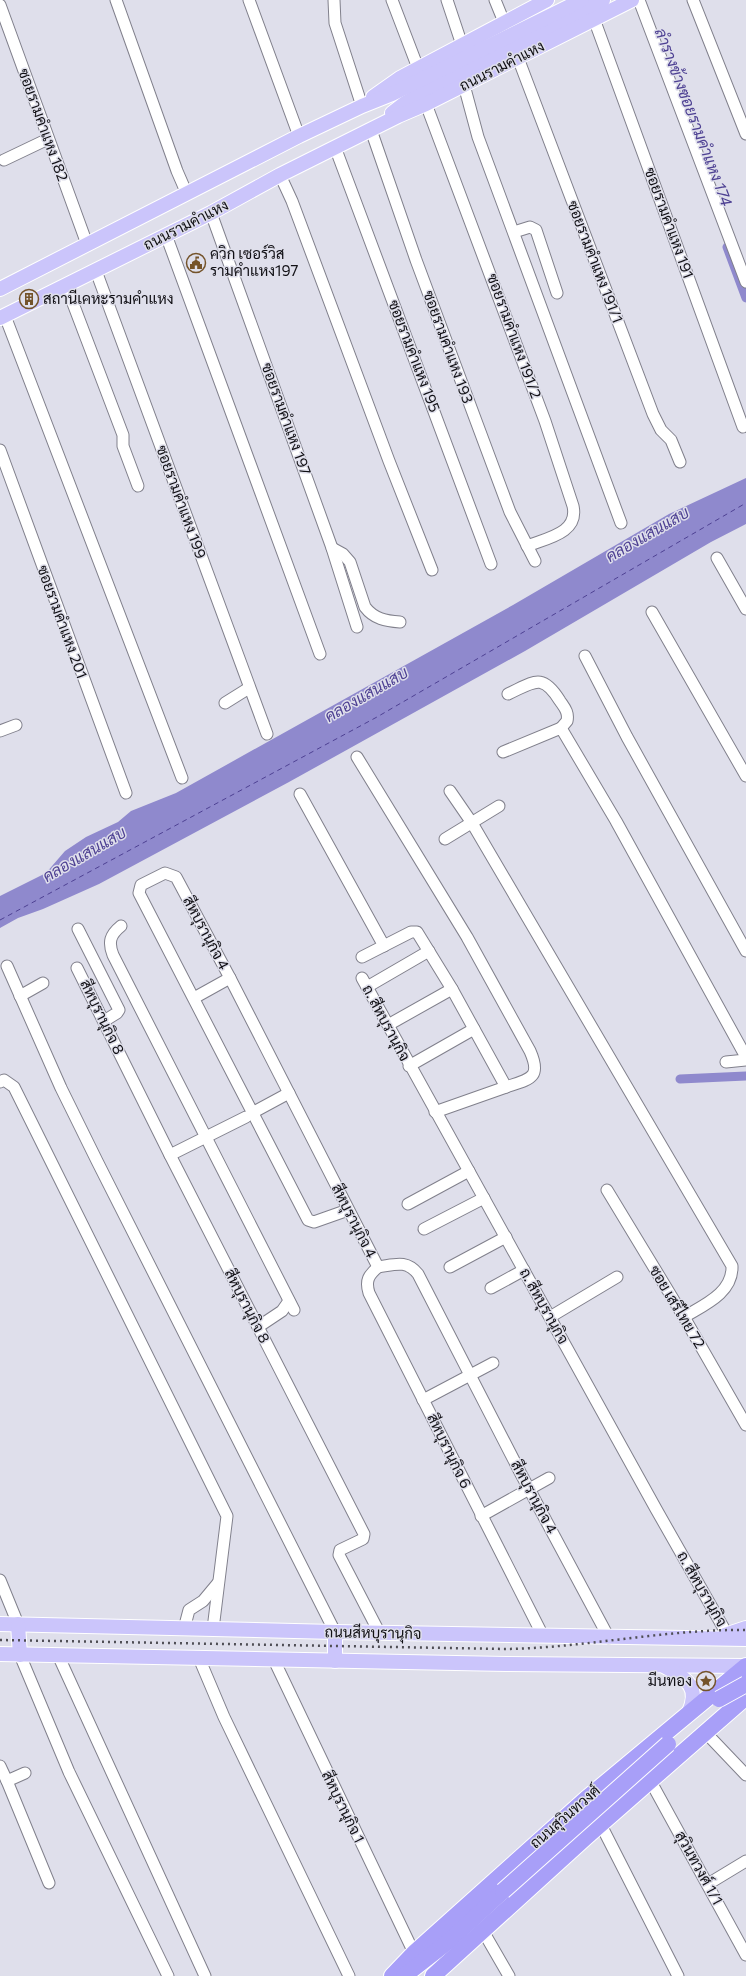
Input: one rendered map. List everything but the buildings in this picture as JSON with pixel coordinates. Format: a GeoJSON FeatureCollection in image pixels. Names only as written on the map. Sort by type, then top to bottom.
{"type":"FeatureCollection","features":[{"type":"Feature","properties":{"kind":"highway","name":"ถนนสุวินทวงศ์"},"geometry":{"type":"LineString","coordinates":[[392,1976],[414,1953],[557,1824],[638,1754],[746,1666]]}},
{"type":"Feature","properties":{"kind":"highway"},"geometry":{"type":"LineString","coordinates":[[404,1976],[449,1942],[503,1891],[720,1699],[746,1684]]}},
{"type":"Feature","properties":{"kind":"highway"},"geometry":{"type":"LineString","coordinates":[[704,1700],[719,1696],[727,1697],[730,1699],[732,1705],[727,1714]]}},
{"type":"Feature","properties":{"kind":"highway","name":"ถนนสุวินทวงศ์"},"geometry":{"type":"LineString","coordinates":[[433,1976],[601,1825],[745,1699]]}},
{"type":"Feature","properties":{"kind":"highway"},"geometry":{"type":"LineString","coordinates":[[638,1754],[652,1752],[664,1753],[669,1758],[669,1762],[663,1771]]}},
{"type":"Feature","properties":{"kind":"main road","name":"ถนนรามคำแหง"},"geometry":{"type":"LineString","coordinates":[[362,106],[386,87],[418,68],[547,0]]}},
{"type":"Feature","properties":{"kind":"main road","name":"ถนนรามคำแหง"},"geometry":{"type":"LineString","coordinates":[[0,288],[299,136],[362,106],[392,94],[582,0]]}},
{"type":"Feature","properties":{"kind":"main road","name":"ถนนรามคำแหง"},"geometry":{"type":"LineString","coordinates":[[371,130],[405,102],[603,0]]}},
{"type":"Feature","properties":{"kind":"main road","name":"ถนนรามคำแหง"},"geometry":{"type":"LineString","coordinates":[[2,317],[211,213],[280,175],[426,104],[632,0]]}},
{"type":"Feature","properties":{"kind":"main road","name":"ถนนสีหบุรานุกิจ"},"geometry":{"type":"LineString","coordinates":[[0,1624],[609,1638],[746,1639]]}},
{"type":"Feature","properties":{"kind":"main road"},"geometry":{"type":"LineString","coordinates":[[18,1624],[20,1655]]}},
{"type":"Feature","properties":{"kind":"main road"},"geometry":{"type":"LineString","coordinates":[[711,1639],[746,1628]]}},
{"type":"Feature","properties":{"kind":"main road"},"geometry":{"type":"LineString","coordinates":[[335,1632],[335,1661]]}},
{"type":"Feature","properties":{"kind":"main road","name":"ถนนสีหบุรานุกิจ"},"geometry":{"type":"LineString","coordinates":[[0,1654],[335,1661],[746,1666]]}},
{"type":"Feature","properties":{"kind":"main road"},"geometry":{"type":"LineString","coordinates":[[663,1665],[683,1677],[691,1686],[694,1696],[689,1712]]}},
{"type":"Feature","properties":{"kind":"street"},"geometry":{"type":"LineString","coordinates":[[116,0],[177,171],[187,194]]}},
{"type":"Feature","properties":{"kind":"street"},"geometry":{"type":"LineString","coordinates":[[249,0],[299,136]]}},
{"type":"Feature","properties":{"kind":"street"},"geometry":{"type":"LineString","coordinates":[[334,0],[335,23],[362,106]]}},
{"type":"Feature","properties":{"kind":"street"},"geometry":{"type":"LineString","coordinates":[[392,0],[418,68]]}},
{"type":"Feature","properties":{"kind":"street"},"geometry":{"type":"LineString","coordinates":[[447,0],[462,45]]}},
{"type":"Feature","properties":{"kind":"street"},"geometry":{"type":"LineString","coordinates":[[495,0],[504,22]]}},
{"type":"Feature","properties":{"kind":"street"},"geometry":{"type":"LineString","coordinates":[[639,0],[746,282]]}},
{"type":"Feature","properties":{"kind":"street"},"geometry":{"type":"LineString","coordinates":[[693,0],[742,115],[746,134]]}},
{"type":"Feature","properties":{"kind":"street","name":"ซอยรามคำแหง 182"},"geometry":{"type":"LineString","coordinates":[[0,5],[87,244]]}},
{"type":"Feature","properties":{"kind":"street","name":"ซอยรามคำแหง 191"},"geometry":{"type":"LineString","coordinates":[[594,19],[743,427]]}},
{"type":"Feature","properties":{"kind":"street","name":"ซอยรามคำแหง 191/1"},"geometry":{"type":"LineString","coordinates":[[518,58],[653,414],[661,430],[671,440],[680,462]]}},
{"type":"Feature","properties":{"kind":"street"},"geometry":{"type":"LineString","coordinates":[[464,85],[478,137],[621,523]]}},
{"type":"Feature","properties":{"kind":"street","name":"ซอยรามคำแหง 191/2"},"geometry":{"type":"LineString","coordinates":[[426,104],[543,414],[573,506],[574,519],[569,527],[527,546]]}},
{"type":"Feature","properties":{"kind":"street","name":"ซอยรามคำแหง 193"},"geometry":{"type":"LineString","coordinates":[[371,130],[416,260],[510,512],[535,561]]}},
{"type":"Feature","properties":{"kind":"street"},"geometry":{"type":"LineString","coordinates":[[4,160],[48,139]]}},
{"type":"Feature","properties":{"kind":"street","name":"ซอยรามคำแหง 195"},"geometry":{"type":"LineString","coordinates":[[335,148],[491,564]]}},
{"type":"Feature","properties":{"kind":"street"},"geometry":{"type":"LineString","coordinates":[[280,175],[292,201],[389,461],[432,570]]}},
{"type":"Feature","properties":{"kind":"street","name":"ซอยรามคำแหง 197"},"geometry":{"type":"LineString","coordinates":[[211,213],[332,548],[357,627]]}},
{"type":"Feature","properties":{"kind":"street"},"geometry":{"type":"LineString","coordinates":[[514,232],[530,227],[536,230],[557,294]]}},
{"type":"Feature","properties":{"kind":"street"},"geometry":{"type":"LineString","coordinates":[[166,235],[320,654]]}},
{"type":"Feature","properties":{"kind":"street","name":"ซอยรามคำแหง 199"},"geometry":{"type":"LineString","coordinates":[[96,271],[267,734]]}},
{"type":"Feature","properties":{"kind":"street"},"geometry":{"type":"LineString","coordinates":[[66,285],[123,435],[123,446],[138,486]]}},
{"type":"Feature","properties":{"kind":"street"},"geometry":{"type":"LineString","coordinates":[[2,317],[182,778]]}},
{"type":"Feature","properties":{"kind":"street","name":"ซอยรามคำแหง 201"},"geometry":{"type":"LineString","coordinates":[[0,450],[126,794]]}},
{"type":"Feature","properties":{"kind":"street"},"geometry":{"type":"LineString","coordinates":[[332,548],[343,554],[350,562],[365,607],[369,613],[382,619],[400,622]]}},
{"type":"Feature","properties":{"kind":"street"},"geometry":{"type":"LineString","coordinates":[[717,558],[746,609]]}},
{"type":"Feature","properties":{"kind":"street"},"geometry":{"type":"LineString","coordinates":[[652,612],[746,776]]}},
{"type":"Feature","properties":{"kind":"street"},"geometry":{"type":"LineString","coordinates":[[586,656],[627,737],[746,951]]}},
{"type":"Feature","properties":{"kind":"street"},"geometry":{"type":"LineString","coordinates":[[503,752],[561,728],[567,720],[567,712],[553,689],[546,683],[534,682],[508,694]]}},
{"type":"Feature","properties":{"kind":"street"},"geometry":{"type":"LineString","coordinates":[[225,703],[249,688]]}},
{"type":"Feature","properties":{"kind":"street"},"geometry":{"type":"LineString","coordinates":[[0,731],[16,725]]}},
{"type":"Feature","properties":{"kind":"street"},"geometry":{"type":"LineString","coordinates":[[561,728],[616,821],[746,1057]]}},
{"type":"Feature","properties":{"kind":"street"},"geometry":{"type":"LineString","coordinates":[[357,757],[467,937],[536,1064],[534,1074],[529,1080],[435,1112]]}},
{"type":"Feature","properties":{"kind":"street"},"geometry":{"type":"LineString","coordinates":[[450,791],[472,823],[732,1266],[732,1274],[729,1284],[719,1295],[684,1317]]}},
{"type":"Feature","properties":{"kind":"street"},"geometry":{"type":"LineString","coordinates":[[300,794],[384,946]]}},
{"type":"Feature","properties":{"kind":"street"},"geometry":{"type":"LineString","coordinates":[[445,839],[499,806]]}},
{"type":"Feature","properties":{"kind":"street","name":"สีหบุรานุกิจ 4"},"geometry":{"type":"LineString","coordinates":[[194,998],[139,893],[141,885],[164,873],[176,877],[230,978],[378,1267],[401,1264],[412,1267],[418,1274],[609,1638]]}},
{"type":"Feature","properties":{"kind":"street"},"geometry":{"type":"LineString","coordinates":[[121,926],[110,938],[110,947],[113,955],[292,1305],[282,1310],[258,1327]]}},
{"type":"Feature","properties":{"kind":"street"},"geometry":{"type":"LineString","coordinates":[[78,929],[119,1010],[117,1013],[104,1021]]}},
{"type":"Feature","properties":{"kind":"street"},"geometry":{"type":"LineString","coordinates":[[362,957],[415,932],[420,935],[452,989],[506,1087]]}},
{"type":"Feature","properties":{"kind":"street","name":"ถ. สีหบุรานุกิจ"},"geometry":{"type":"LineString","coordinates":[[429,951],[364,983],[656,1510],[727,1634]]}},
{"type":"Feature","properties":{"kind":"street"},"geometry":{"type":"LineString","coordinates":[[7,966],[61,1088],[133,1234],[335,1632]]}},
{"type":"Feature","properties":{"kind":"street","name":"สีหบุรานุกิจ 8"},"geometry":{"type":"LineString","coordinates":[[78,968],[170,1155],[364,1534],[363,1539],[340,1550],[339,1555],[379,1632]]}},
{"type":"Feature","properties":{"kind":"street"},"geometry":{"type":"LineString","coordinates":[[230,978],[194,998],[249,1115],[308,1220],[314,1222],[348,1210]]}},
{"type":"Feature","properties":{"kind":"street"},"geometry":{"type":"LineString","coordinates":[[20,996],[43,983]]}},
{"type":"Feature","properties":{"kind":"street"},"geometry":{"type":"LineString","coordinates":[[388,1025],[452,989]]}},
{"type":"Feature","properties":{"kind":"street"},"geometry":{"type":"LineString","coordinates":[[409,1066],[474,1029]]}},
{"type":"Feature","properties":{"kind":"street"},"geometry":{"type":"LineString","coordinates":[[726,1062],[746,1060]]}},
{"type":"Feature","properties":{"kind":"street"},"geometry":{"type":"LineString","coordinates":[[0,1082],[4,1080],[14,1087],[227,1516],[213,1629]]}},
{"type":"Feature","properties":{"kind":"street"},"geometry":{"type":"LineString","coordinates":[[170,1155],[206,1138],[289,1093]]}},
{"type":"Feature","properties":{"kind":"street"},"geometry":{"type":"LineString","coordinates":[[408,1204],[468,1171]]}},
{"type":"Feature","properties":{"kind":"street","name":"ซอย เสรีไทย 72"},"geometry":{"type":"LineString","coordinates":[[607,1190],[684,1317],[746,1425]]}},
{"type":"Feature","properties":{"kind":"street"},"geometry":{"type":"LineString","coordinates":[[424,1229],[484,1198]]}},
{"type":"Feature","properties":{"kind":"street"},"geometry":{"type":"LineString","coordinates":[[450,1267],[506,1237]]}},
{"type":"Feature","properties":{"kind":"street","name":"สีหบุรานุกิจ 6"},"geometry":{"type":"LineString","coordinates":[[378,1267],[369,1275],[367,1280],[369,1293],[543,1636]]}},
{"type":"Feature","properties":{"kind":"street"},"geometry":{"type":"LineString","coordinates":[[491,1288],[524,1270]]}},
{"type":"Feature","properties":{"kind":"street"},"geometry":{"type":"LineString","coordinates":[[550,1317],[617,1277]]}},
{"type":"Feature","properties":{"kind":"street"},"geometry":{"type":"LineString","coordinates":[[423,1400],[493,1363]]}},
{"type":"Feature","properties":{"kind":"street"},"geometry":{"type":"LineString","coordinates":[[481,1516],[530,1490],[549,1478]]}},
{"type":"Feature","properties":{"kind":"street"},"geometry":{"type":"LineString","coordinates":[[0,1580],[18,1624]]}},
{"type":"Feature","properties":{"kind":"street"},"geometry":{"type":"LineString","coordinates":[[184,1628],[189,1610],[208,1597],[218,1583]]}},
{"type":"Feature","properties":{"kind":"street"},"geometry":{"type":"LineString","coordinates":[[20,1655],[68,1772],[168,1976]]}},
{"type":"Feature","properties":{"kind":"street"},"geometry":{"type":"LineString","coordinates":[[58,1655],[205,1976]]}},
{"type":"Feature","properties":{"kind":"street"},"geometry":{"type":"LineString","coordinates":[[198,1658],[224,1717],[348,1976]]}},
{"type":"Feature","properties":{"kind":"street","name":"สีหบุรานุกิจ 1"},"geometry":{"type":"LineString","coordinates":[[274,1660],[414,1953]]}},
{"type":"Feature","properties":{"kind":"street"},"geometry":{"type":"LineString","coordinates":[[706,1733],[746,1775]]}},
{"type":"Feature","properties":{"kind":"street"},"geometry":{"type":"LineString","coordinates":[[0,1766],[50,1882]]}},
{"type":"Feature","properties":{"kind":"street"},"geometry":{"type":"LineString","coordinates":[[7,1780],[25,1773]]}},
{"type":"Feature","properties":{"kind":"street","name":"สุวินทวงศ์ 1/1"},"geometry":{"type":"LineString","coordinates":[[651,1782],[746,1955]]}},
{"type":"Feature","properties":{"kind":"street"},"geometry":{"type":"LineString","coordinates":[[601,1825],[678,1976]]}},
{"type":"Feature","properties":{"kind":"street"},"geometry":{"type":"LineString","coordinates":[[708,1884],[746,1861]]}},
{"type":"Feature","properties":{"kind":"street"},"geometry":{"type":"LineString","coordinates":[[483,1931],[510,1976]]}},
{"type":"Feature","properties":{"kind":"water","name":"คลองแสนแสบ"},"geometry":{"type":"Polygon","coordinates":[[[746,478],[746,524],[711,542],[525,651],[289,782],[99,884],[43,909],[18,918],[0,928],[0,896],[46,873],[65,851],[86,837],[118,822],[131,811],[176,793],[513,605],[669,514],[746,478]]]}},
{"type":"Feature","properties":{"kind":"waterway","name":"ลำรางข้างซอยรามคำแหง 174"},"geometry":{"type":"LineString","coordinates":[[727,247],[746,298]]}},
{"type":"Feature","properties":{"kind":"waterway"},"geometry":{"type":"LineString","coordinates":[[680,1079],[746,1076]]}},
{"type":"Feature","properties":{"kind":"ferry route"},"geometry":{"type":"LineString","coordinates":[[0,920],[377,717],[746,503]]}},
{"type":"Feature","properties":{"kind":"railway"},"geometry":{"type":"LineString","coordinates":[[0,1640],[505,1649],[535,1648],[685,1632],[746,1630]]}},
{"type":"Feature","properties":{"kind":"place","name":"ควิก เซอร์วิส รามคำแหง197"},"geometry":{"type":"Point","coordinates":[196,263]}},
{"type":"Feature","properties":{"kind":"place","name":"สถานีเคหะรามคำแหง"},"geometry":{"type":"Point","coordinates":[29,299]}},
{"type":"Feature","properties":{"kind":"place","name":"มีนทอง"},"geometry":{"type":"Point","coordinates":[706,1681]}}]}
